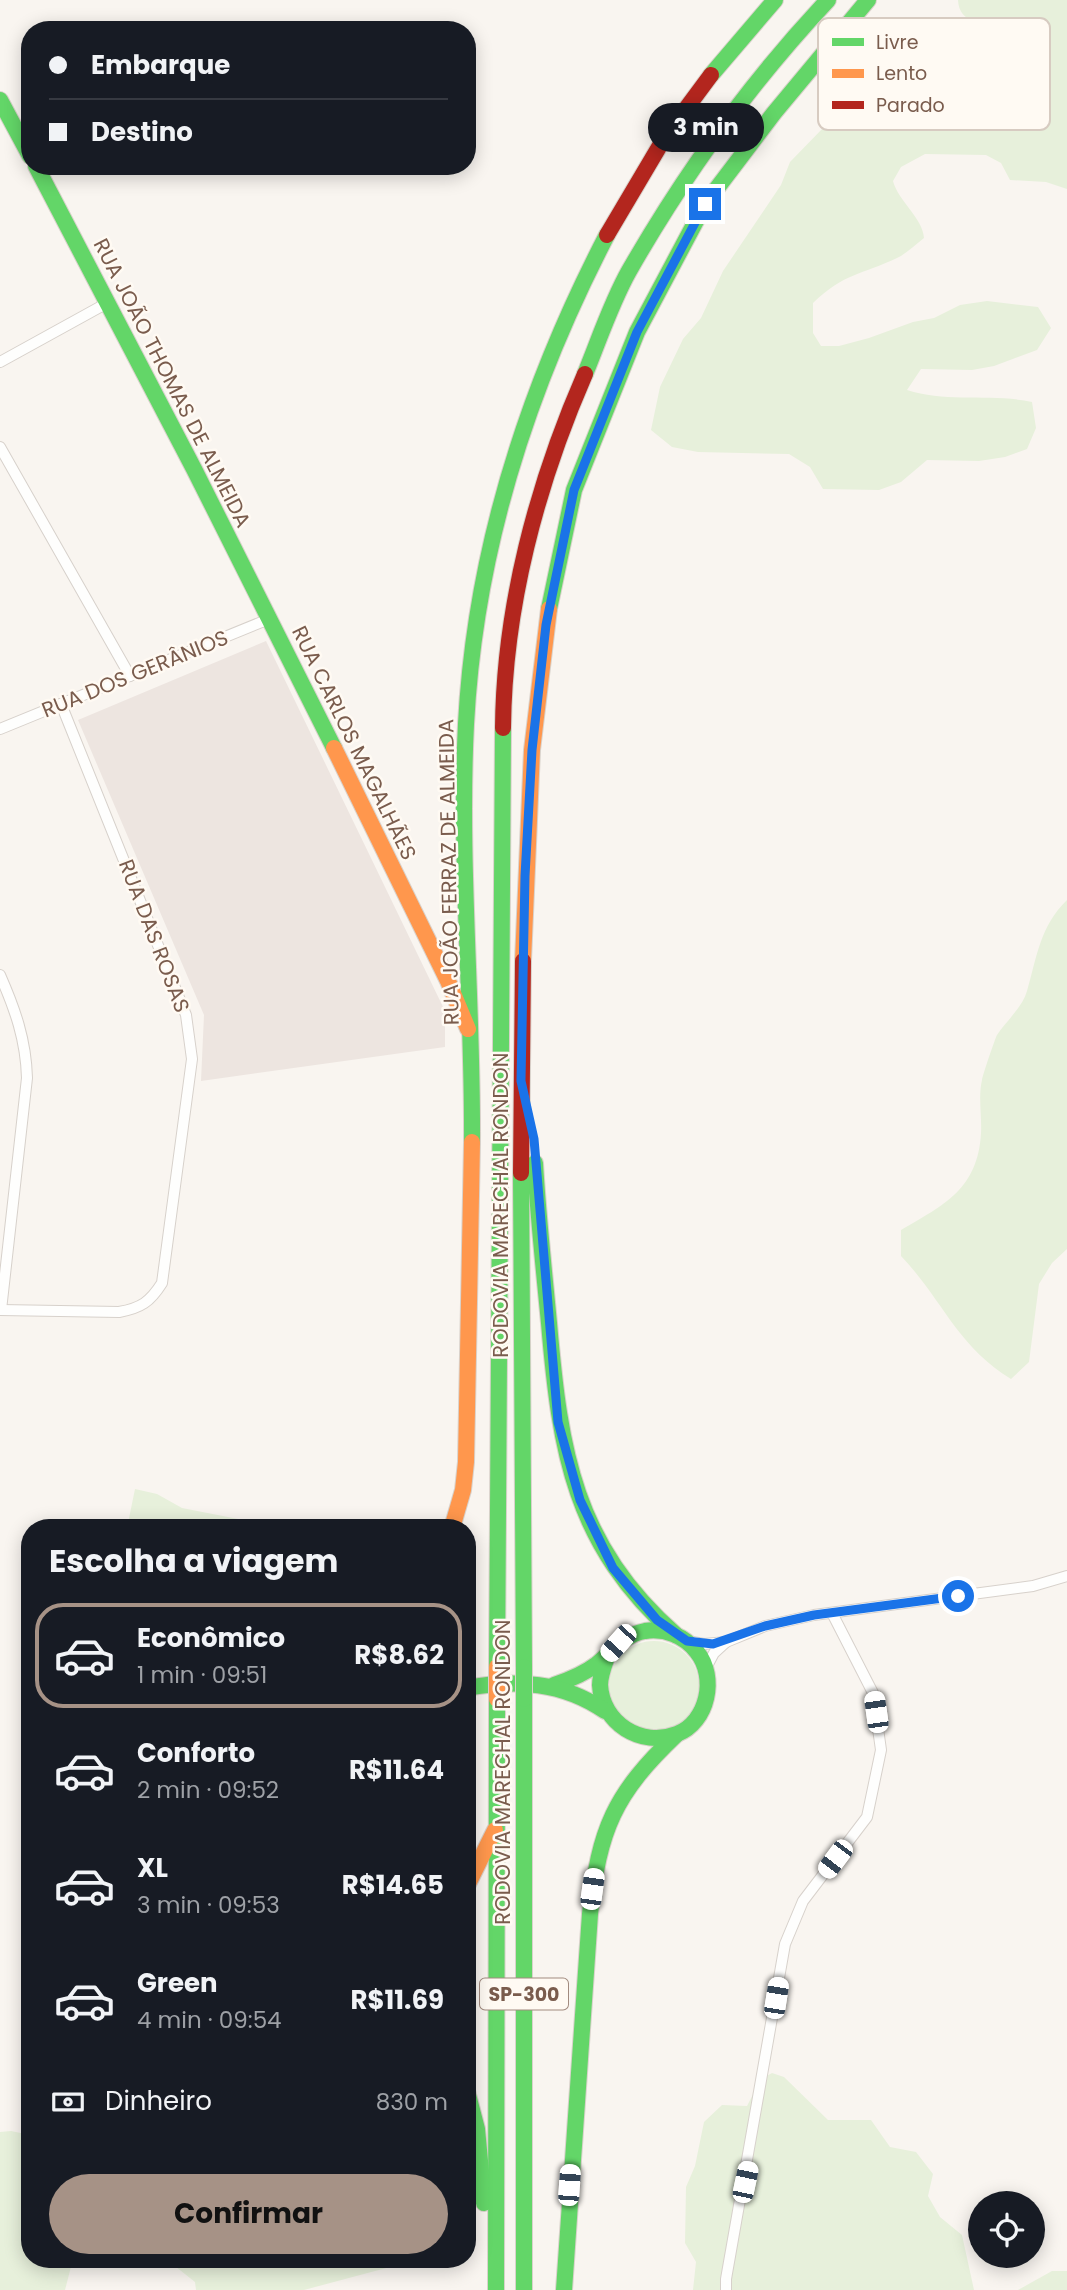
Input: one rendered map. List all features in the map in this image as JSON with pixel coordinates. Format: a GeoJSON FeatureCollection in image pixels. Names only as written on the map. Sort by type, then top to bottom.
{"type":"FeatureCollection","features":[{"type":"Feature","properties":{"kind":"main road","name":"RUA JOÃO FERRAZ DE ALMEIDA"},"geometry":{"type":"LineString","coordinates":[[455,1519],[463,1490],[466,1462],[472,1038],[465,795],[469,682],[493,525],[516,443],[571,301],[652,156],[702,86],[775,0]]}},
{"type":"Feature","properties":{"kind":"main road","name":"RODOVIA MARECHAL RONDON"},"geometry":{"type":"LineString","coordinates":[[494,2290],[499,1818],[497,1667],[503,709],[512,635],[531,523],[569,410],[628,273],[701,154],[782,49],[828,0]]}},
{"type":"Feature","properties":{"kind":"main road","name":"RODOVIA MARECHAL RONDON"},"geometry":{"type":"LineString","coordinates":[[853,18],[868,0]]}},
{"type":"Feature","properties":{"kind":"main road","name":"RODOVIA MARECHAL RONDON"},"geometry":{"type":"LineString","coordinates":[[524,2290],[521,1081],[525,876],[532,750],[546,625],[574,490],[637,332],[705,204],[818,60]]}},
{"type":"Feature","properties":{"kind":"main road"},"geometry":{"type":"LineString","coordinates":[[0,100],[21,139]]}},
{"type":"Feature","properties":{"kind":"main road","name":"RUA JOÃO THOMAS DE ALMEIDA"},"geometry":{"type":"LineString","coordinates":[[41,175],[109,302],[269,620]]}},
{"type":"Feature","properties":{"kind":"main road","name":"RUA CARLOS MAGALHÃES"},"geometry":{"type":"LineString","coordinates":[[269,620],[448,981],[472,1038]]}},
{"type":"Feature","properties":{"kind":"main road"},"geometry":{"type":"LineString","coordinates":[[521,1081],[534,1139],[555,1395],[563,1446],[580,1500],[613,1568],[629,1591],[681,1638],[706,1668],[709,1681],[704,1707],[697,1718],[647,1762],[615,1802],[596,1861],[564,2290]]}},
{"type":"Feature","properties":{"kind":"main road"},"geometry":{"type":"LineString","coordinates":[[554,1685],[583,1673],[618,1643],[639,1633],[661,1631],[681,1638]]}},
{"type":"Feature","properties":{"kind":"main road"},"geometry":{"type":"LineString","coordinates":[[607,1713],[599,1683],[608,1654]]}},
{"type":"Feature","properties":{"kind":"main road"},"geometry":{"type":"LineString","coordinates":[[476,1685],[554,1685],[582,1696],[607,1713],[623,1730],[645,1739],[676,1735]]}},
{"type":"Feature","properties":{"kind":"main road"},"geometry":{"type":"LineString","coordinates":[[476,1872],[499,1818]]}},
{"type":"Feature","properties":{"kind":"main road"},"geometry":{"type":"LineString","coordinates":[[476,2125],[494,2290]]}},
{"type":"Feature","properties":{"kind":"street"},"geometry":{"type":"LineString","coordinates":[[0,362],[109,302]]}},
{"type":"Feature","properties":{"kind":"street"},"geometry":{"type":"LineString","coordinates":[[0,447],[130,676]]}},
{"type":"Feature","properties":{"kind":"street","name":"RUA DOS GERÂNIOS"},"geometry":{"type":"LineString","coordinates":[[0,729],[269,620]]}},
{"type":"Feature","properties":{"kind":"street","name":"RUA DAS ROSAS"},"geometry":{"type":"LineString","coordinates":[[0,1310],[119,1312],[137,1309],[151,1300],[162,1283],[192,1059],[186,1015],[61,704]]}},
{"type":"Feature","properties":{"kind":"street"},"geometry":{"type":"LineString","coordinates":[[0,975],[18,1017],[26,1051],[27,1078],[0,1310]]}},
{"type":"Feature","properties":{"kind":"street"},"geometry":{"type":"LineString","coordinates":[[681,1638],[704,1644],[726,1642],[765,1626],[814,1615],[1033,1586],[1067,1576]]}},
{"type":"Feature","properties":{"kind":"street"},"geometry":{"type":"LineString","coordinates":[[726,2290],[785,1944],[803,1901],[867,1816],[881,1750],[873,1693],[832,1613]]}},
{"type":"Feature","properties":{"kind":"street"},"geometry":{"type":"LineString","coordinates":[[706,1668],[714,1653],[726,1642]]}},
{"type":"Feature","properties":{"kind":"shaded area"},"geometry":{"type":"Polygon","coordinates":[[[266,641],[445,1011],[445,1047],[201,1081],[204,1015],[78,720],[266,641]]]}},
{"type":"Feature","properties":{"kind":"green space"},"geometry":{"type":"Polygon","coordinates":[[[958,0],[1067,0],[1067,189],[1046,182],[1010,180],[1001,163],[986,155],[925,154],[901,167],[893,181],[919,223],[924,238],[900,256],[844,280],[824,293],[813,303],[813,333],[821,346],[839,346],[913,322],[934,318],[960,305],[987,301],[1038,307],[1051,328],[1037,350],[994,366],[972,370],[921,369],[907,390],[938,396],[1032,402],[1036,428],[1027,449],[1005,457],[979,461],[927,460],[901,482],[879,490],[823,489],[810,467],[789,454],[698,452],[672,447],[651,430],[660,387],[683,339],[701,318],[723,271],[781,185],[790,162],[821,130],[1050,130],[1050,18],[968,18],[959,8],[958,0]]]}},
{"type":"Feature","properties":{"kind":"green space"},"geometry":{"type":"Polygon","coordinates":[[[1067,900],[1067,1249],[1052,1263],[1039,1284],[1029,1362],[1011,1379],[992,1366],[963,1337],[901,1256],[901,1230],[944,1203],[966,1182],[978,1152],[981,1133],[981,1086],[997,1035],[1025,997],[1045,931],[1067,900]]]}},
{"type":"Feature","properties":{"kind":"green space"},"geometry":{"type":"Polygon","coordinates":[[[135,1489],[157,1494],[182,1508],[238,1519],[129,1519],[135,1489]]]}},
{"type":"Feature","properties":{"kind":"green space"},"geometry":{"type":"Polygon","coordinates":[[[654,1641],[671,1644],[686,1654],[696,1669],[699,1686],[696,1703],[686,1718],[671,1728],[654,1731],[637,1728],[622,1718],[612,1703],[609,1686],[612,1669],[622,1654],[637,1644],[654,1641]]]}},
{"type":"Feature","properties":{"kind":"green space"},"geometry":{"type":"Polygon","coordinates":[[[772,2073],[784,2077],[828,2120],[871,2120],[890,2147],[916,2152],[933,2174],[928,2196],[940,2217],[962,2235],[974,2290],[693,2290],[696,2262],[685,2243],[686,2187],[695,2166],[704,2122],[722,2105],[747,2106],[761,2079],[772,2073]]]}},
{"type":"Feature","properties":{"kind":"green space"},"geometry":{"type":"Polygon","coordinates":[[[0,2132],[21,2133],[21,2268],[71,2268],[65,2290],[0,2290],[0,2132]]]}},
{"type":"Feature","properties":{"kind":"green space"},"geometry":{"type":"Polygon","coordinates":[[[177,2268],[386,2268],[304,2290],[196,2290],[195,2282],[177,2268]]]}},
{"type":"Feature","properties":{"kind":"green space"},"geometry":{"type":"Polygon","coordinates":[[[1052,2271],[1067,2271],[1067,2290],[1018,2290],[1052,2271]]]}},
{"type":"Feature","properties":{"kind":"traffic: fast"},"geometry":{"type":"LineString","coordinates":[[711,75],[775,0]]}},
{"type":"Feature","properties":{"kind":"traffic: fast"},"geometry":{"type":"LineString","coordinates":[[585,374],[623,283],[673,199],[746,96],[828,0]]}},
{"type":"Feature","properties":{"kind":"traffic: fast"},"geometry":{"type":"LineString","coordinates":[[853,18],[868,0]]}},
{"type":"Feature","properties":{"kind":"traffic: fast"},"geometry":{"type":"LineString","coordinates":[[549,609],[574,490],[637,332],[705,204],[818,60]]}},
{"type":"Feature","properties":{"kind":"traffic: fast"},"geometry":{"type":"LineString","coordinates":[[0,100],[21,139]]}},
{"type":"Feature","properties":{"kind":"traffic: fast"},"geometry":{"type":"LineString","coordinates":[[41,175],[194,469],[334,748]]}},
{"type":"Feature","properties":{"kind":"traffic: fast"},"geometry":{"type":"LineString","coordinates":[[472,1142],[464,828],[466,724],[471,660],[481,596],[510,472],[553,351],[607,235]]}},
{"type":"Feature","properties":{"kind":"traffic: fast"},"geometry":{"type":"LineString","coordinates":[[497,1667],[503,728]]}},
{"type":"Feature","properties":{"kind":"traffic: fast"},"geometry":{"type":"LineString","coordinates":[[535,1163],[553,1370],[567,1455],[578,1494],[594,1531],[615,1566],[642,1601],[676,1635]]}},
{"type":"Feature","properties":{"kind":"traffic: fast"},"geometry":{"type":"LineString","coordinates":[[521,1173],[524,1667]]}},
{"type":"Feature","properties":{"kind":"traffic: fast"},"geometry":{"type":"LineString","coordinates":[[554,1685],[592,1668],[613,1649],[630,1636],[652,1630],[667,1632],[681,1638],[697,1652],[707,1674],[706,1698],[696,1720],[677,1734],[663,1737],[650,1738],[626,1729],[616,1721],[602,1699],[600,1681],[608,1654]]}},
{"type":"Feature","properties":{"kind":"traffic: fast"},"geometry":{"type":"LineString","coordinates":[[524,1667],[524,1699]]}},
{"type":"Feature","properties":{"kind":"traffic: fast"},"geometry":{"type":"LineString","coordinates":[[476,1686],[539,1685],[573,1694],[605,1711]]}},
{"type":"Feature","properties":{"kind":"traffic: fast"},"geometry":{"type":"LineString","coordinates":[[496,2290],[497,1699]]}},
{"type":"Feature","properties":{"kind":"traffic: fast"},"geometry":{"type":"LineString","coordinates":[[524,1699],[524,2290]]}},
{"type":"Feature","properties":{"kind":"traffic: fast"},"geometry":{"type":"LineString","coordinates":[[564,2290],[590,1914],[599,1858],[613,1815],[624,1795],[655,1756],[676,1735]]}},
{"type":"Feature","properties":{"kind":"traffic: fast"},"geometry":{"type":"LineString","coordinates":[[476,2125],[484,2203]]}},
{"type":"Feature","properties":{"kind":"traffic: slow"},"geometry":{"type":"LineString","coordinates":[[523,961],[532,750],[549,609]]}},
{"type":"Feature","properties":{"kind":"traffic: slow"},"geometry":{"type":"LineString","coordinates":[[334,748],[448,981],[468,1029]]}},
{"type":"Feature","properties":{"kind":"traffic: slow"},"geometry":{"type":"LineString","coordinates":[[455,1519],[463,1490],[466,1462],[472,1142]]}},
{"type":"Feature","properties":{"kind":"traffic: slow"},"geometry":{"type":"LineString","coordinates":[[497,1667],[497,1699]]}},
{"type":"Feature","properties":{"kind":"traffic: slow"},"geometry":{"type":"LineString","coordinates":[[476,1868],[495,1830]]}},
{"type":"Feature","properties":{"kind":"traffic: jam"},"geometry":{"type":"LineString","coordinates":[[607,235],[665,137],[711,75]]}},
{"type":"Feature","properties":{"kind":"traffic: jam"},"geometry":{"type":"LineString","coordinates":[[503,728],[509,637],[526,547],[552,459],[585,374]]}},
{"type":"Feature","properties":{"kind":"traffic: jam"},"geometry":{"type":"LineString","coordinates":[[521,1173],[523,961]]}},
{"type":"Feature","properties":{"kind":"route"},"geometry":{"type":"LineString","coordinates":[[705,204],[637,332],[574,490],[546,625],[532,750],[525,876],[521,1081],[534,1139],[558,1422],[580,1500],[613,1568],[629,1591],[657,1620],[687,1641],[713,1644],[726,1642],[765,1626],[814,1615],[958,1596]]}}]}
